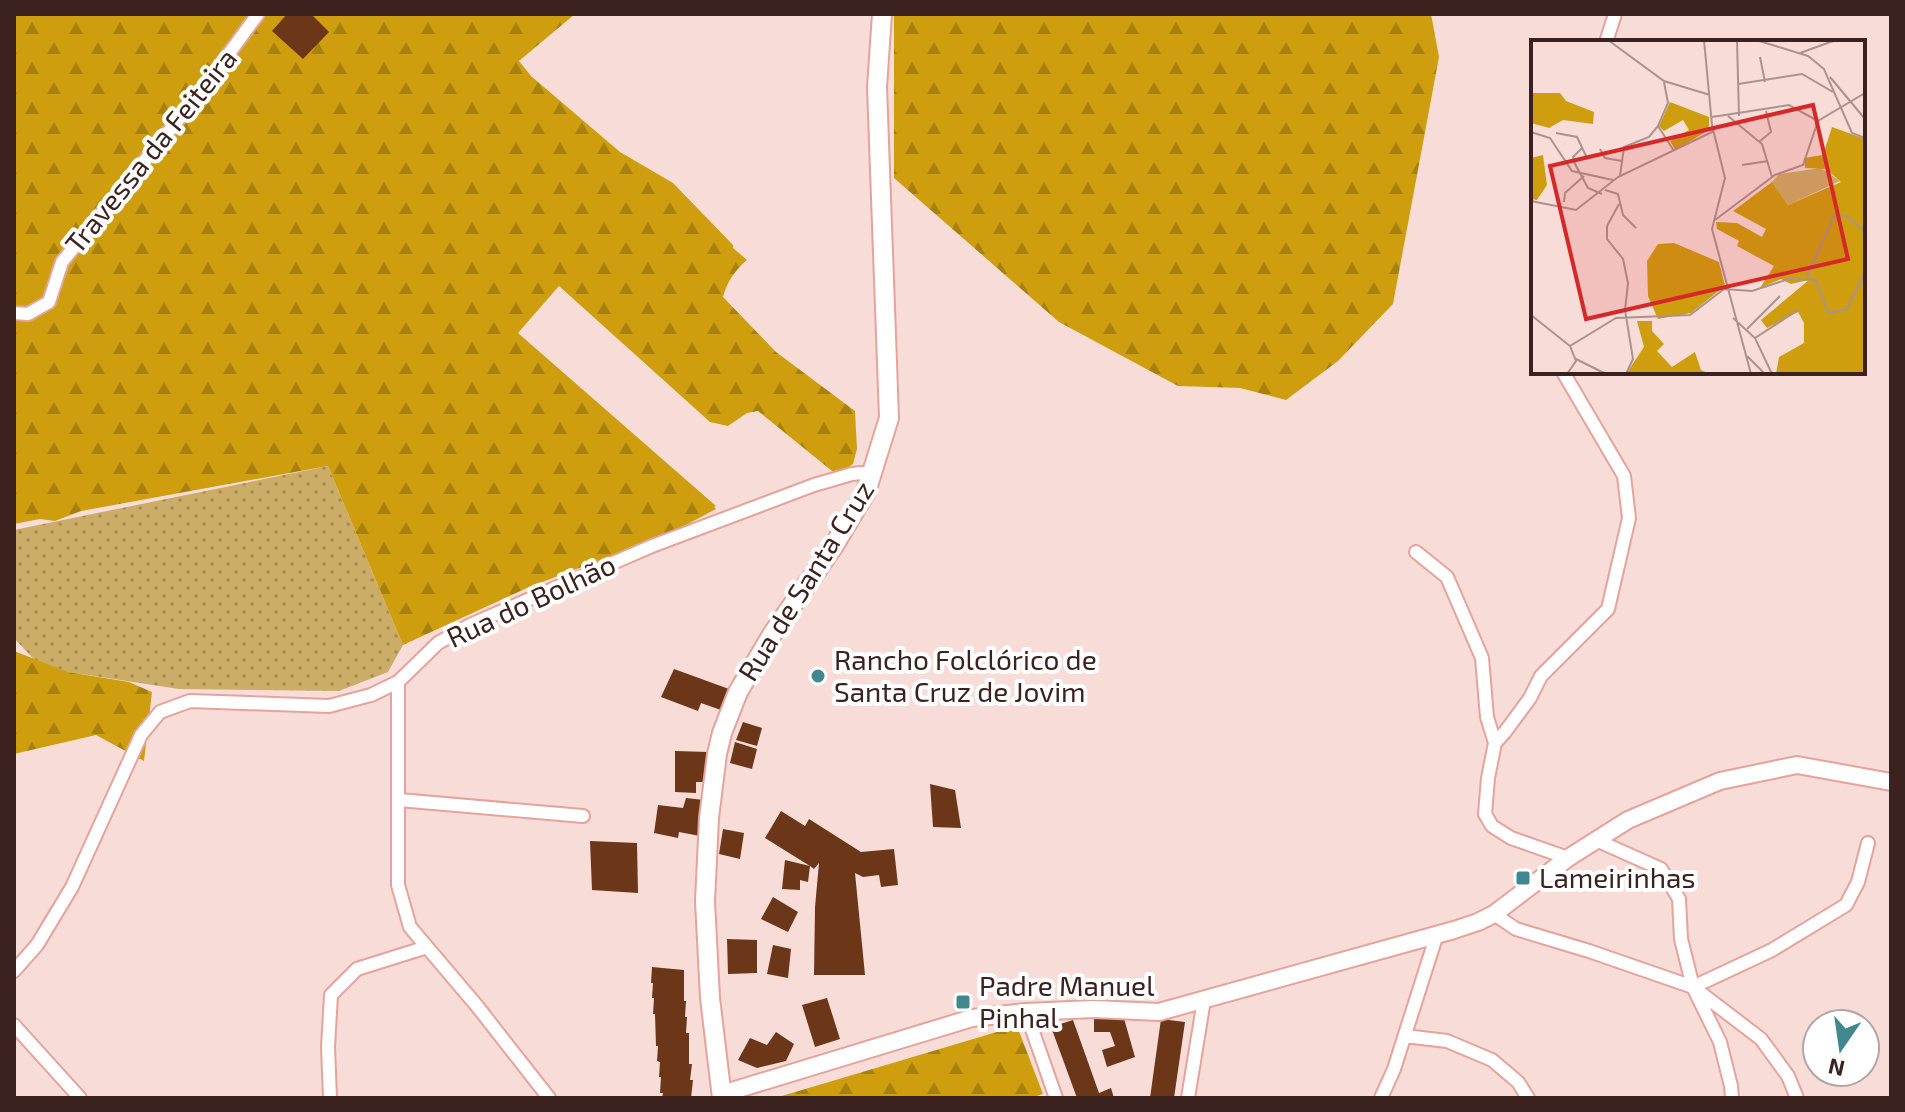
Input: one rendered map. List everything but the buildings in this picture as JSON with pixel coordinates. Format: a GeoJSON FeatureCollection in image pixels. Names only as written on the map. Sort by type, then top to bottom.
{"type":"FeatureCollection","features":[{"type":"Feature","properties":{"kind":"main road","name":"Rua de Santa Cruz"},"geometry":{"type":"LineString","coordinates":[[722,1096],[710,998],[705,901],[709,818],[722,733],[738,692],[773,633],[833,547],[866,492],[889,418],[877,87],[882,14]]}},
{"type":"Feature","properties":{"kind":"street","name":"Travessa da Feiteira"},"geometry":{"type":"LineString","coordinates":[[14,313],[28,314],[49,302],[62,262],[200,93],[258,14]]}},
{"type":"Feature","properties":{"kind":"street"},"geometry":{"type":"LineString","coordinates":[[1607,40],[1615,14]]}},
{"type":"Feature","properties":{"kind":"street"},"geometry":{"type":"LineString","coordinates":[[1495,743],[1530,698],[1541,676],[1608,609],[1629,518],[1624,476],[1564,374]]}},
{"type":"Feature","properties":{"kind":"street","name":"Rua do Bolhão"},"geometry":{"type":"LineString","coordinates":[[14,971],[37,945],[72,887],[141,735],[160,712],[190,701],[329,706],[371,695],[398,682],[438,643],[470,625],[652,546],[814,485],[852,474],[872,476]]}},
{"type":"Feature","properties":{"kind":"street"},"geometry":{"type":"LineString","coordinates":[[1416,552],[1447,577],[1482,658],[1487,717],[1495,743],[1485,814],[1492,826],[1511,838],[1568,858]]}},
{"type":"Feature","properties":{"kind":"street"},"geometry":{"type":"LineString","coordinates":[[398,682],[398,885],[410,927],[549,1098]]}},
{"type":"Feature","properties":{"kind":"street"},"geometry":{"type":"LineString","coordinates":[[722,1096],[972,1018],[1094,1009],[1159,1012],[1478,922],[1628,820],[1720,781],[1797,765],[1891,782]]}},
{"type":"Feature","properties":{"kind":"street"},"geometry":{"type":"LineString","coordinates":[[399,800],[583,816]]}},
{"type":"Feature","properties":{"kind":"street"},"geometry":{"type":"LineString","coordinates":[[1596,840],[1661,869],[1679,899],[1681,939],[1693,987],[1720,1042],[1732,1098]]}},
{"type":"Feature","properties":{"kind":"street"},"geometry":{"type":"LineString","coordinates":[[1693,987],[1772,950],[1846,905],[1858,882],[1868,843]]}},
{"type":"Feature","properties":{"kind":"street"},"geometry":{"type":"LineString","coordinates":[[1494,914],[1516,929],[1693,987],[1761,1039],[1788,1076],[1797,1098]]}},
{"type":"Feature","properties":{"kind":"street"},"geometry":{"type":"LineString","coordinates":[[1381,1098],[1394,1069],[1437,934]]}},
{"type":"Feature","properties":{"kind":"street"},"geometry":{"type":"LineString","coordinates":[[330,1098],[328,1047],[331,995],[357,969],[427,947]]}},
{"type":"Feature","properties":{"kind":"street"},"geometry":{"type":"LineString","coordinates":[[1188,1098],[1204,1000]]}},
{"type":"Feature","properties":{"kind":"street"},"geometry":{"type":"LineString","coordinates":[[1026,1012],[1056,1098]]}},
{"type":"Feature","properties":{"kind":"street"},"geometry":{"type":"LineString","coordinates":[[14,1025],[80,1098]]}},
{"type":"Feature","properties":{"kind":"street"},"geometry":{"type":"LineString","coordinates":[[1405,1036],[1447,1041],[1492,1060],[1518,1082],[1528,1098]]}},
{"type":"Feature","properties":{"kind":"shaded area"},"geometry":{"type":"Polygon","coordinates":[[[328,466],[403,645],[388,672],[339,691],[179,689],[42,668],[14,638],[14,530],[328,466]]]}},
{"type":"Feature","properties":{"kind":"green space"},"geometry":{"type":"Polygon","coordinates":[[[14,14],[575,14],[519,61],[531,76],[620,152],[673,183],[747,260],[732,277],[723,297],[776,352],[855,411],[857,449],[853,464],[837,475],[758,411],[747,413],[728,426],[710,422],[559,286],[518,333],[716,509],[669,534],[529,587],[403,645],[328,466],[81,511],[55,521],[40,519],[14,524],[14,14]]]}},
{"type":"Feature","properties":{"kind":"green space"},"geometry":{"type":"Polygon","coordinates":[[[894,14],[1431,14],[1439,57],[1393,304],[1338,361],[1286,400],[1240,388],[1178,386],[1059,322],[894,178],[894,14]]]}},
{"type":"Feature","properties":{"kind":"green space"},"geometry":{"type":"Polygon","coordinates":[[[14,651],[68,672],[129,682],[152,692],[144,761],[96,735],[14,754],[14,651]]]}},
{"type":"Feature","properties":{"kind":"green space"},"geometry":{"type":"Polygon","coordinates":[[[1017,1026],[1043,1094],[1030,1098],[775,1098],[1017,1026]]]}},
{"type":"Feature","properties":{"kind":"place","name":"Rancho Folclórico de Santa Cruz de Jovim"},"geometry":{"type":"Point","coordinates":[818,676]}},
{"type":"Feature","properties":{"kind":"place","name":"Lameirinhas"},"geometry":{"type":"Point","coordinates":[1523,878]}},
{"type":"Feature","properties":{"kind":"place","name":"Padre Manuel Pinhal"},"geometry":{"type":"Point","coordinates":[963,1002]}}]}
